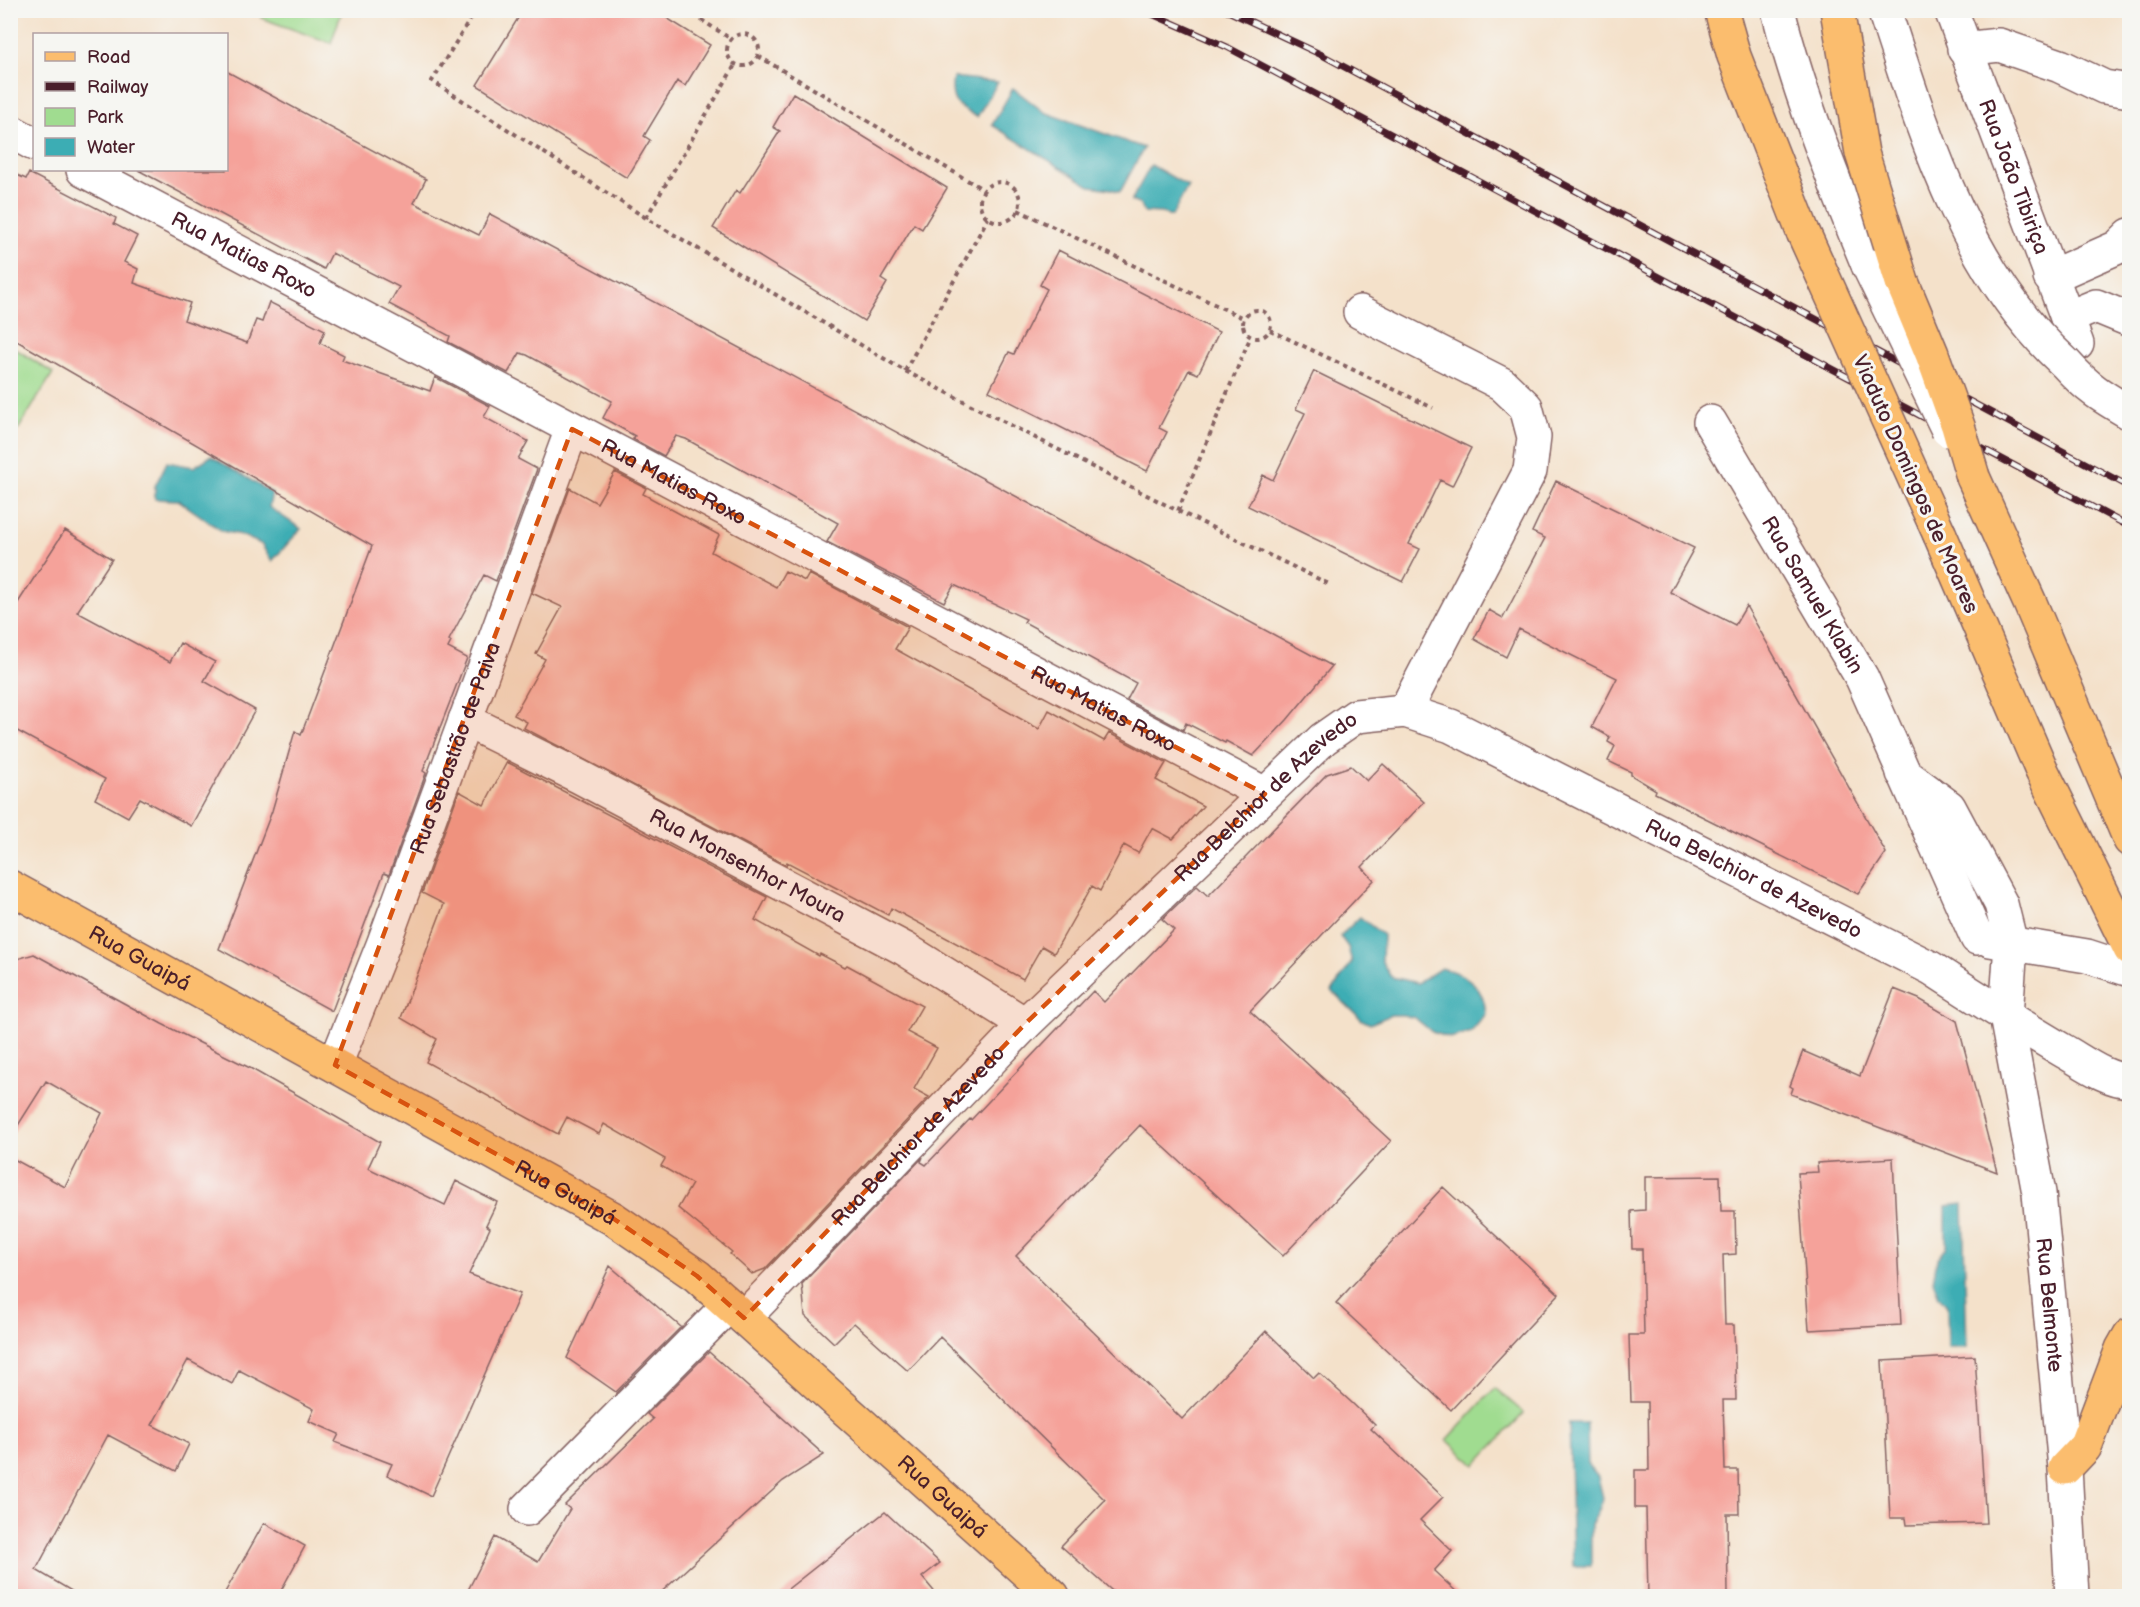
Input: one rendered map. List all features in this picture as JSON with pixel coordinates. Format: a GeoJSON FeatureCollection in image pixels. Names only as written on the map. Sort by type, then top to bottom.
{"type":"FeatureCollection","features":[{"type":"Feature","properties":{"kind":"main road","name":"Viaduto Domingos de Moares"},"geometry":{"type":"LineString","coordinates":[[1721,10],[1734,56],[1803,232],[1940,535],[2042,771],[2130,949]]}},
{"type":"Feature","properties":{"kind":"main road"},"geometry":{"type":"LineString","coordinates":[[1837,10],[1862,153],[1902,282],[1959,426],[1973,477],[2030,603],[2130,840]]}},
{"type":"Feature","properties":{"kind":"main road","name":"Rua Guaipá"},"geometry":{"type":"LineString","coordinates":[[10,887],[614,1219],[697,1276],[1053,1596]]}},
{"type":"Feature","properties":{"kind":"main road"},"geometry":{"type":"LineString","coordinates":[[2065,1468],[2085,1447],[2122,1349],[2130,1335]]}},
{"type":"Feature","properties":{"kind":"street"},"geometry":{"type":"LineString","coordinates":[[1778,10],[1786,42],[1836,187],[1868,265],[1932,399],[1973,477]]}},
{"type":"Feature","properties":{"kind":"street"},"geometry":{"type":"LineString","coordinates":[[1884,10],[1923,130],[1955,204],[1997,283],[2043,344],[2094,390],[2130,413]]}},
{"type":"Feature","properties":{"kind":"street","name":"Rua João Tibiriça"},"geometry":{"type":"LineString","coordinates":[[1951,10],[2072,331],[2096,306],[2130,320]]}},
{"type":"Feature","properties":{"kind":"street"},"geometry":{"type":"LineString","coordinates":[[1964,49],[1999,45],[2060,66],[2104,87],[2130,90]]}},
{"type":"Feature","properties":{"kind":"street"},"geometry":{"type":"LineString","coordinates":[[10,131],[33,143]]}},
{"type":"Feature","properties":{"kind":"street","name":"Rua Matias Roxo"},"geometry":{"type":"LineString","coordinates":[[85,171],[1265,794]]}},
{"type":"Feature","properties":{"kind":"street"},"geometry":{"type":"LineString","coordinates":[[2050,277],[2118,246],[2130,235]]}},
{"type":"Feature","properties":{"kind":"street"},"geometry":{"type":"LineString","coordinates":[[1360,312],[1502,384],[1526,407],[1534,437],[1530,471],[1405,711]]}},
{"type":"Feature","properties":{"kind":"street","name":"Rua Samuel Klabin"},"geometry":{"type":"LineString","coordinates":[[1710,422],[1862,678],[1977,938]]}},
{"type":"Feature","properties":{"kind":"street","name":"Rua Sebastião de Paiva"},"geometry":{"type":"LineString","coordinates":[[335,1065],[383,945],[572,429]]}},
{"type":"Feature","properties":{"kind":"street","name":"Rua Belchior de Azevedo"},"geometry":{"type":"LineString","coordinates":[[527,1509],[737,1311],[1024,1024],[1323,739],[1356,716],[1405,711],[1452,726],[1931,968],[2006,1016]]}},
{"type":"Feature","properties":{"kind":"street","name":"Rua Monsenhor Moura"},"geometry":{"type":"LineString","coordinates":[[465,720],[588,781],[904,949],[1024,1024]]}},
{"type":"Feature","properties":{"kind":"street"},"geometry":{"type":"LineString","coordinates":[[1903,773],[1949,807],[2001,904],[2011,944],[2006,1016],[2095,1069],[2122,1081],[2130,1081]]}},
{"type":"Feature","properties":{"kind":"street"},"geometry":{"type":"LineString","coordinates":[[1931,968],[1945,965],[1965,952],[1977,938],[2087,956],[2130,970]]}},
{"type":"Feature","properties":{"kind":"street","name":"Rua Belmonte"},"geometry":{"type":"LineString","coordinates":[[2006,1016],[2039,1193],[2065,1468],[2072,1596]]}},
{"type":"Feature","properties":{"kind":"path"},"geometry":{"type":"LineString","coordinates":[[476,10],[432,81],[646,218],[905,371],[1178,512],[1331,585]]}},
{"type":"Feature","properties":{"kind":"path"},"geometry":{"type":"LineString","coordinates":[[686,10],[731,39]]}},
{"type":"Feature","properties":{"kind":"path"},"geometry":{"type":"LineString","coordinates":[[741,34],[751,36],[758,45],[758,56],[752,64],[741,67],[731,62],[726,53],[731,39],[741,34]]}},
{"type":"Feature","properties":{"kind":"path"},"geometry":{"type":"LineString","coordinates":[[758,56],[984,190]]}},
{"type":"Feature","properties":{"kind":"path"},"geometry":{"type":"LineString","coordinates":[[646,218],[735,65]]}},
{"type":"Feature","properties":{"kind":"path"},"geometry":{"type":"LineString","coordinates":[[994,183],[1007,183],[1017,191],[1018,210],[1011,219],[1005,221],[988,218],[980,202],[984,190],[994,183]]}},
{"type":"Feature","properties":{"kind":"path"},"geometry":{"type":"LineString","coordinates":[[1018,210],[1244,318]]}},
{"type":"Feature","properties":{"kind":"path"},"geometry":{"type":"LineString","coordinates":[[905,371],[988,218]]}},
{"type":"Feature","properties":{"kind":"path"},"geometry":{"type":"LineString","coordinates":[[1254,310],[1263,311],[1271,321],[1270,330],[1264,337],[1250,338],[1242,327],[1244,318],[1254,310]]}},
{"type":"Feature","properties":{"kind":"path"},"geometry":{"type":"LineString","coordinates":[[1270,330],[1433,408]]}},
{"type":"Feature","properties":{"kind":"path"},"geometry":{"type":"LineString","coordinates":[[1178,512],[1250,338]]}},
{"type":"Feature","properties":{"kind":"highlighted area"},"geometry":{"type":"Polygon","coordinates":[[[572,429],[1265,794],[1025,1024],[744,1318],[697,1276],[614,1219],[335,1065],[572,429]]]}},
{"type":"Feature","properties":{"kind":"green space"},"geometry":{"type":"Polygon","coordinates":[[[263,10],[342,11],[331,43],[261,18],[263,10]]]}},
{"type":"Feature","properties":{"kind":"green space"},"geometry":{"type":"Polygon","coordinates":[[[11,346],[53,373],[18,430],[11,425],[11,346]]]}},
{"type":"Feature","properties":{"kind":"green space"},"geometry":{"type":"Polygon","coordinates":[[[1495,1388],[1524,1413],[1475,1465],[1447,1440],[1495,1388]]]}},
{"type":"Feature","properties":{"kind":"water"},"geometry":{"type":"Polygon","coordinates":[[[953,77],[998,82],[977,117],[956,103],[952,93],[953,77]]]}},
{"type":"Feature","properties":{"kind":"water"},"geometry":{"type":"Polygon","coordinates":[[[1013,88],[1044,112],[1144,148],[1120,192],[1090,186],[992,125],[1013,88]]]}},
{"type":"Feature","properties":{"kind":"water"},"geometry":{"type":"Polygon","coordinates":[[[1151,165],[1188,186],[1172,216],[1144,212],[1141,205],[1131,201],[1151,165]]]}},
{"type":"Feature","properties":{"kind":"water"},"geometry":{"type":"Polygon","coordinates":[[[211,456],[272,493],[269,507],[301,529],[272,561],[261,544],[241,535],[222,531],[178,500],[155,499],[155,486],[167,462],[194,467],[211,456]]]}},
{"type":"Feature","properties":{"kind":"water"},"geometry":{"type":"Polygon","coordinates":[[[1360,917],[1383,935],[1382,962],[1391,977],[1418,983],[1441,968],[1459,974],[1478,988],[1485,1004],[1486,1014],[1471,1032],[1450,1038],[1432,1032],[1415,1018],[1403,1015],[1391,1015],[1370,1024],[1362,1020],[1332,991],[1352,962],[1348,947],[1340,936],[1360,917]]]}},
{"type":"Feature","properties":{"kind":"water"},"geometry":{"type":"Polygon","coordinates":[[[1963,1204],[1967,1348],[1948,1348],[1947,1306],[1939,1296],[1933,1281],[1937,1259],[1946,1247],[1946,1206],[1963,1204]]]}},
{"type":"Feature","properties":{"kind":"water"},"geometry":{"type":"Polygon","coordinates":[[[1569,1423],[1587,1423],[1588,1465],[1598,1477],[1603,1498],[1591,1524],[1591,1566],[1573,1566],[1569,1423]]]}},
{"type":"Feature","properties":{"kind":"building"},"geometry":{"type":"Polygon","coordinates":[[[523,10],[654,10],[710,45],[685,86],[677,81],[644,136],[650,140],[627,178],[477,85],[523,10]]]}},
{"type":"Feature","properties":{"kind":"building"},"geometry":{"type":"Polygon","coordinates":[[[228,72],[426,179],[414,203],[479,235],[490,214],[1332,666],[1287,720],[1253,756],[1186,723],[1183,730],[1127,700],[1136,683],[1024,622],[1026,619],[954,585],[944,602],[827,542],[838,523],[686,439],[676,436],[664,456],[633,439],[635,436],[603,418],[612,401],[527,355],[520,353],[508,373],[448,342],[450,336],[389,304],[399,287],[332,253],[324,269],[140,171],[228,171],[228,72]]]}},
{"type":"Feature","properties":{"kind":"building"},"geometry":{"type":"Polygon","coordinates":[[[793,93],[947,188],[922,229],[914,224],[881,279],[887,283],[864,321],[713,228],[736,190],[740,193],[780,131],[773,127],[793,93]]]}},
{"type":"Feature","properties":{"kind":"building"},"geometry":{"type":"Polygon","coordinates":[[[10,172],[26,179],[29,173],[116,218],[114,224],[137,236],[124,262],[138,269],[134,283],[190,303],[184,320],[247,343],[256,320],[262,322],[269,302],[325,330],[320,343],[344,355],[342,360],[430,391],[435,377],[490,406],[484,417],[528,441],[518,459],[537,469],[496,581],[484,575],[449,640],[451,642],[448,648],[467,658],[423,771],[426,773],[389,875],[384,873],[332,1011],[219,949],[272,811],[295,731],[301,735],[372,546],[10,337],[10,172]]]}},
{"type":"Feature","properties":{"kind":"building"},"geometry":{"type":"Polygon","coordinates":[[[1058,250],[1219,332],[1198,374],[1189,370],[1159,428],[1167,432],[1147,471],[989,391],[1009,352],[1014,354],[1047,289],[1040,285],[1058,250]]]}},
{"type":"Feature","properties":{"kind":"building"},"geometry":{"type":"Polygon","coordinates":[[[1314,371],[1471,448],[1452,486],[1440,480],[1409,544],[1420,549],[1403,582],[1248,506],[1263,475],[1273,480],[1305,413],[1296,409],[1314,371]]]}},
{"type":"Feature","properties":{"kind":"building"},"geometry":{"type":"Polygon","coordinates":[[[615,472],[646,488],[643,494],[719,535],[711,552],[776,587],[785,571],[805,581],[809,574],[908,627],[895,649],[1039,729],[1049,710],[1104,741],[1109,733],[1166,763],[1156,780],[1203,806],[1173,839],[1152,828],[1138,853],[1124,845],[1100,891],[1092,886],[1054,953],[1042,946],[1023,979],[891,908],[888,915],[787,862],[786,865],[524,728],[527,722],[514,715],[545,659],[536,654],[562,607],[532,593],[570,488],[597,503],[615,472]]]}},
{"type":"Feature","properties":{"kind":"building"},"geometry":{"type":"Polygon","coordinates":[[[1556,481],[1694,548],[1670,592],[1735,625],[1746,606],[1886,853],[1858,894],[1655,793],[1656,790],[1631,775],[1631,772],[1608,761],[1615,746],[1608,742],[1610,737],[1592,727],[1617,678],[1519,629],[1506,657],[1474,639],[1489,610],[1503,618],[1545,538],[1532,532],[1556,481]]]}},
{"type":"Feature","properties":{"kind":"building"},"geometry":{"type":"Polygon","coordinates":[[[65,530],[112,559],[77,612],[170,662],[180,643],[215,662],[204,681],[255,710],[191,826],[140,798],[128,817],[95,799],[105,779],[10,727],[10,615],[65,530]]]}},
{"type":"Feature","properties":{"kind":"building"},"geometry":{"type":"Polygon","coordinates":[[[507,762],[767,897],[755,920],[819,956],[820,954],[845,967],[847,965],[922,1006],[907,1032],[937,1048],[914,1089],[929,1097],[765,1269],[752,1274],[730,1254],[732,1252],[678,1208],[692,1184],[661,1166],[665,1159],[604,1124],[599,1134],[567,1117],[558,1134],[543,1126],[426,1062],[437,1039],[401,1018],[444,904],[422,893],[459,791],[484,805],[507,762]]]}},
{"type":"Feature","properties":{"kind":"building"},"geometry":{"type":"Polygon","coordinates":[[[1383,764],[1424,802],[1362,867],[1374,880],[1250,1011],[1391,1141],[1283,1256],[1140,1125],[1016,1256],[1182,1419],[1266,1331],[1314,1378],[1319,1373],[1351,1402],[1375,1425],[1371,1429],[1443,1497],[1420,1520],[1452,1551],[1434,1571],[1461,1596],[1118,1596],[1061,1546],[1105,1500],[940,1337],[908,1371],[854,1323],[834,1343],[805,1316],[802,1284],[923,1157],[921,1162],[926,1165],[971,1120],[1093,991],[1104,1002],[1174,930],[1162,919],[1197,886],[1208,896],[1327,774],[1351,766],[1367,781],[1383,764]]]}},
{"type":"Feature","properties":{"kind":"building"},"geometry":{"type":"Polygon","coordinates":[[[34,954],[162,1024],[250,1068],[380,1142],[368,1168],[445,1205],[456,1181],[497,1202],[486,1225],[490,1228],[469,1274],[520,1294],[431,1496],[387,1475],[392,1464],[335,1442],[339,1434],[309,1421],[314,1409],[239,1370],[232,1384],[188,1360],[152,1425],[189,1444],[176,1471],[108,1435],[36,1570],[80,1596],[10,1596],[10,1157],[65,1187],[102,1113],[46,1081],[10,1138],[10,961],[34,954]]]}},
{"type":"Feature","properties":{"kind":"building"},"geometry":{"type":"Polygon","coordinates":[[[1894,989],[1919,999],[1957,1021],[1997,1172],[1791,1094],[1793,1088],[1790,1086],[1803,1051],[1860,1076],[1894,989]]]}},
{"type":"Feature","properties":{"kind":"building"},"geometry":{"type":"Polygon","coordinates":[[[1893,1158],[1901,1325],[1809,1330],[1798,1173],[1818,1172],[1817,1163],[1893,1158]]]}},
{"type":"Feature","properties":{"kind":"building"},"geometry":{"type":"Polygon","coordinates":[[[1720,1176],[1721,1211],[1735,1211],[1736,1254],[1723,1255],[1725,1325],[1734,1325],[1736,1400],[1723,1400],[1725,1470],[1738,1470],[1739,1514],[1727,1514],[1728,1596],[1648,1596],[1646,1508],[1635,1508],[1635,1470],[1649,1470],[1648,1402],[1631,1402],[1629,1335],[1644,1335],[1642,1249],[1632,1249],[1631,1211],[1645,1210],[1645,1177],[1720,1176]]]}},
{"type":"Feature","properties":{"kind":"building"},"geometry":{"type":"Polygon","coordinates":[[[1443,1187],[1559,1294],[1451,1410],[1336,1303],[1443,1187]]]}},
{"type":"Feature","properties":{"kind":"building"},"geometry":{"type":"Polygon","coordinates":[[[610,1266],[681,1327],[616,1392],[567,1358],[610,1266]]]}},
{"type":"Feature","properties":{"kind":"building"},"geometry":{"type":"Polygon","coordinates":[[[709,1352],[824,1455],[783,1481],[657,1596],[465,1596],[495,1537],[538,1562],[570,1509],[565,1505],[653,1419],[647,1414],[709,1352]]]}},
{"type":"Feature","properties":{"kind":"building"},"geometry":{"type":"Polygon","coordinates":[[[1975,1356],[1986,1523],[1907,1525],[1906,1518],[1890,1518],[1882,1361],[1975,1356]]]}},
{"type":"Feature","properties":{"kind":"building"},"geometry":{"type":"Polygon","coordinates":[[[885,1512],[940,1563],[922,1577],[938,1596],[779,1596],[885,1512]]]}},
{"type":"Feature","properties":{"kind":"building"},"geometry":{"type":"Polygon","coordinates":[[[264,1523],[305,1546],[278,1596],[223,1596],[264,1523]]]}},
{"type":"Feature","properties":{"kind":"railway"},"geometry":{"type":"LineString","coordinates":[[1143,10],[1227,47],[2130,527]]}},
{"type":"Feature","properties":{"kind":"railway"},"geometry":{"type":"LineString","coordinates":[[1226,10],[1322,55],[2130,487]]}}]}
